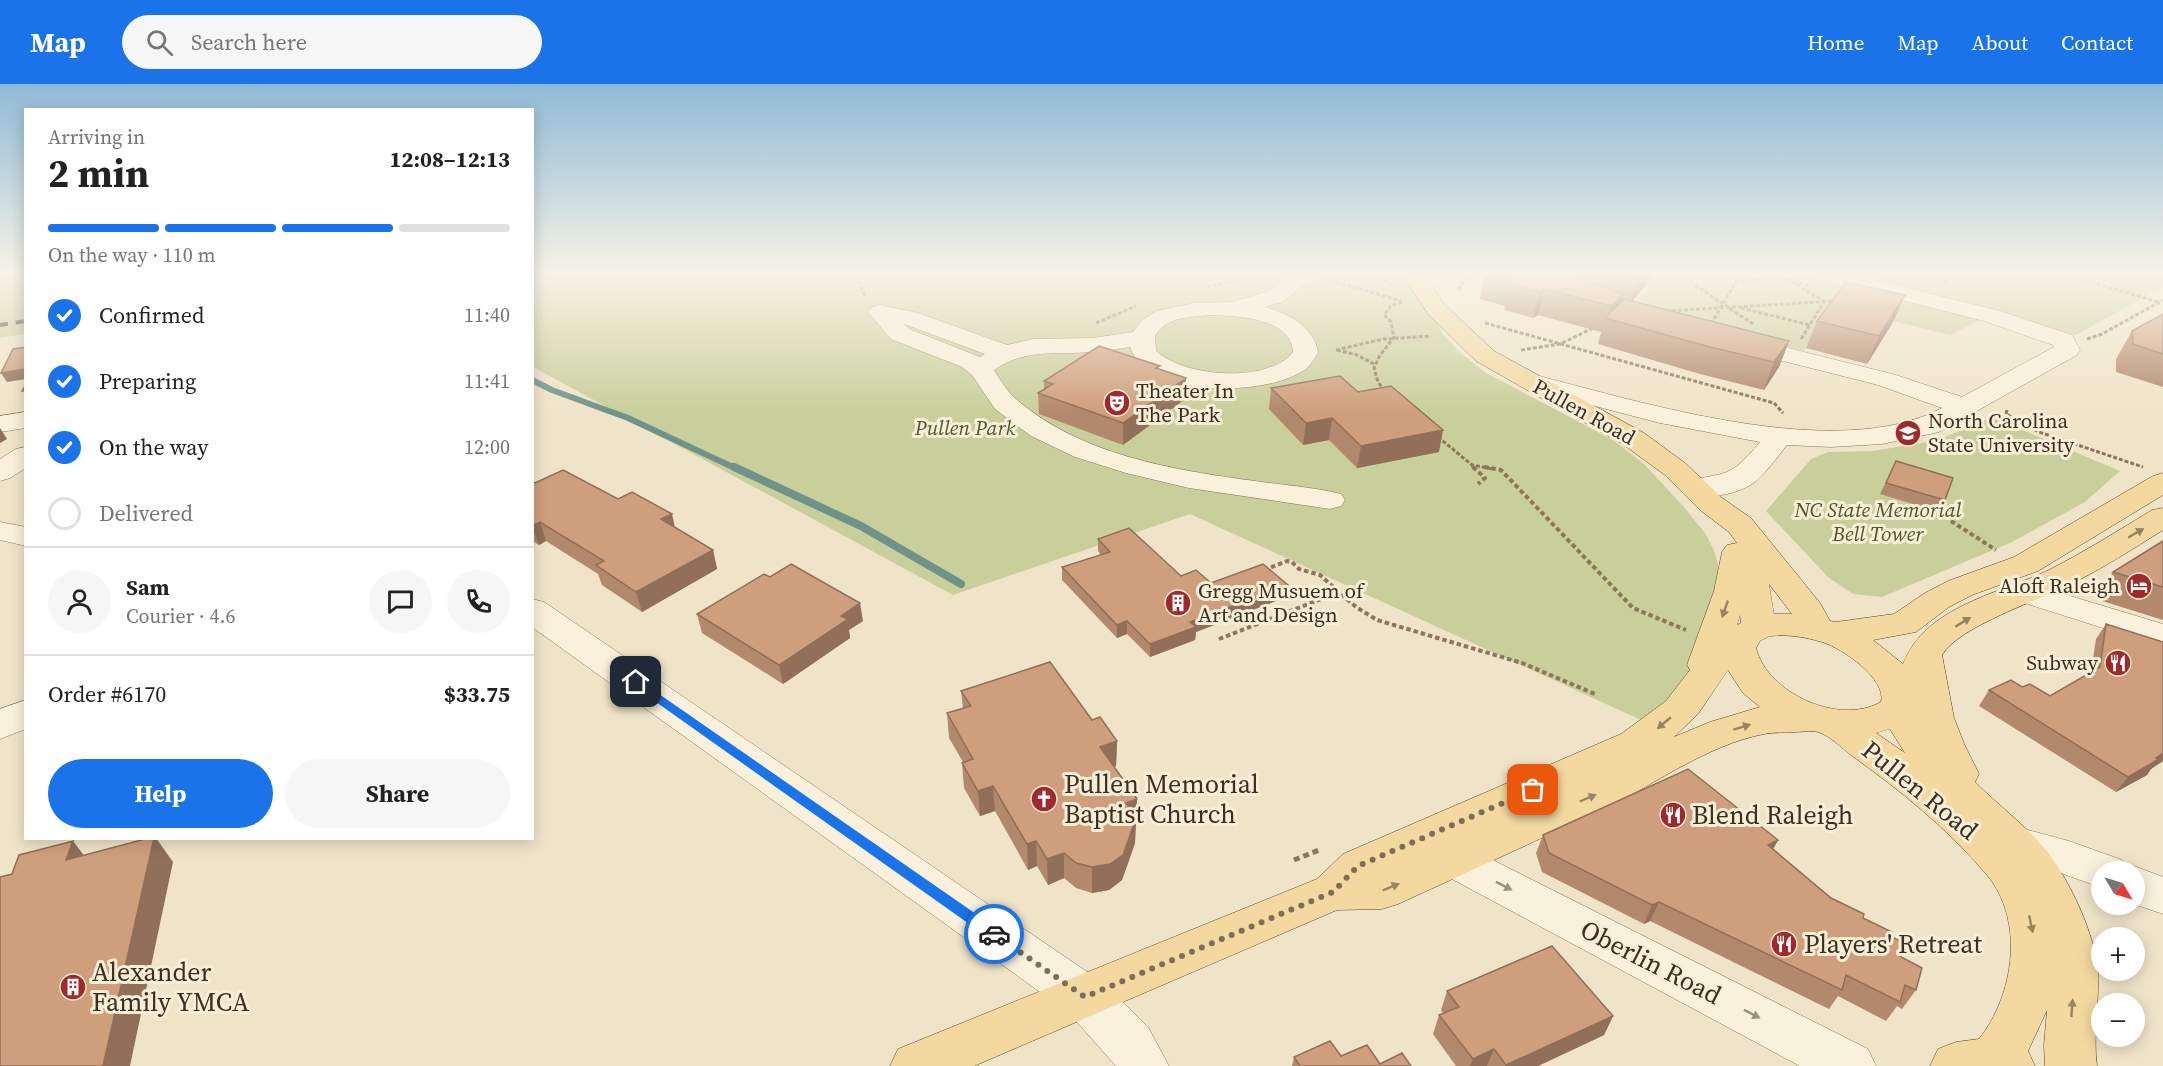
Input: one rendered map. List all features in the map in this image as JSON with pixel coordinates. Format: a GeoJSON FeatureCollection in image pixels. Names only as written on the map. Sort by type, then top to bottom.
{"type":"FeatureCollection","features":[{"type":"Feature","properties":{"kind":"main road","name":"Pullen Road"},"geometry":{"type":"LineString","coordinates":[[1449,321],[1461,335],[1485,356],[1597,416],[1675,469],[1703,496],[1740,525],[1826,632],[1873,655],[1889,670],[1909,729],[1954,787],[1997,829],[2042,880],[2063,922],[2072,950],[2074,975],[2069,1046],[2071,1066]]}},
{"type":"Feature","properties":{"kind":"main road"},"geometry":{"type":"LineString","coordinates":[[1333,892],[1358,866],[1635,744],[1663,726],[1684,706],[1722,651],[1753,632],[1778,625],[1826,632],[1904,624],[1960,588],[2026,564],[2155,475]]}},
{"type":"Feature","properties":{"kind":"main road","name":"Pullen Road"},"geometry":{"type":"LineString","coordinates":[[1703,496],[1712,514],[1738,552],[1752,581],[1753,632],[1738,647],[1739,662],[1749,679],[1769,695],[1823,720],[1918,783],[1966,822],[2010,873],[2023,899],[2033,926],[2029,984],[2019,1023],[1985,1065]]}},
{"type":"Feature","properties":{"kind":"main road"},"geometry":{"type":"LineString","coordinates":[[916,1066],[1333,892],[1382,891],[1595,795],[1688,747],[1724,732],[1763,720],[1874,721],[1892,713],[1911,689],[1926,652],[1935,640],[1977,613],[2056,579],[2163,517]]}},
{"type":"Feature","properties":{"kind":"main road"},"geometry":{"type":"LineString","coordinates":[[1698,686],[1727,606],[1738,552]]}},
{"type":"Feature","properties":{"kind":"main road"},"geometry":{"type":"LineString","coordinates":[[1797,597],[1855,614],[1888,614],[1928,607]]}},
{"type":"Feature","properties":{"kind":"main road"},"geometry":{"type":"LineString","coordinates":[[1926,652],[1930,699],[1941,735],[1954,765],[1997,829]]}},
{"type":"Feature","properties":{"kind":"street"},"geometry":{"type":"LineString","coordinates":[[888,321],[904,336],[971,362],[981,370],[996,396],[1009,409],[1068,444],[1110,460],[1237,487],[1330,500]]}},
{"type":"Feature","properties":{"kind":"street"},"geometry":{"type":"LineString","coordinates":[[918,321],[1005,353]]}},
{"type":"Feature","properties":{"kind":"street"},"geometry":{"type":"LineString","coordinates":[[1144,347],[1147,328],[1156,321]]}},
{"type":"Feature","properties":{"kind":"street"},"geometry":{"type":"LineString","coordinates":[[981,370],[983,365],[1005,353],[1039,345],[1093,345],[1144,347],[1163,367],[1204,379],[1229,381],[1276,375],[1300,361],[1305,347],[1302,339],[1286,321]]}},
{"type":"Feature","properties":{"kind":"street"},"geometry":{"type":"LineString","coordinates":[[1531,382],[1671,417],[1781,424],[1831,439],[1882,436],[1929,426],[2068,350],[2063,340],[2006,321]]}},
{"type":"Feature","properties":{"kind":"street"},"geometry":{"type":"LineString","coordinates":[[1716,332],[1887,380],[1965,407]]}},
{"type":"Feature","properties":{"kind":"street"},"geometry":{"type":"LineString","coordinates":[[0,424],[24,420]]}},
{"type":"Feature","properties":{"kind":"street"},"geometry":{"type":"LineString","coordinates":[[1703,496],[1741,480],[1781,424]]}},
{"type":"Feature","properties":{"kind":"street"},"geometry":{"type":"LineString","coordinates":[[0,472],[24,456]]}},
{"type":"Feature","properties":{"kind":"street"},"geometry":{"type":"LineString","coordinates":[[0,531],[24,537]]}},
{"type":"Feature","properties":{"kind":"street"},"geometry":{"type":"LineString","coordinates":[[2027,593],[2163,636]]}},
{"type":"Feature","properties":{"kind":"street"},"geometry":{"type":"LineString","coordinates":[[534,610],[1085,997],[1130,1042],[1143,1066]]}},
{"type":"Feature","properties":{"kind":"street"},"geometry":{"type":"LineString","coordinates":[[0,725],[24,714]]}},
{"type":"Feature","properties":{"kind":"street"},"geometry":{"type":"LineString","coordinates":[[1997,829],[2091,866]]}},
{"type":"Feature","properties":{"kind":"street","name":"Oberlin Road"},"geometry":{"type":"LineString","coordinates":[[1452,859],[1850,1066]]}},
{"type":"Feature","properties":{"kind":"street"},"geometry":{"type":"LineString","coordinates":[[2145,889],[2163,896]]}},
{"type":"Feature","properties":{"kind":"path"},"geometry":{"type":"LineString","coordinates":[[1390,321],[1394,337],[1374,364],[1374,374],[1378,384],[1391,397]]}},
{"type":"Feature","properties":{"kind":"path"},"geometry":{"type":"LineString","coordinates":[[1716,332],[1717,321]]}},
{"type":"Feature","properties":{"kind":"path"},"geometry":{"type":"LineString","coordinates":[[1750,321],[1756,325]]}},
{"type":"Feature","properties":{"kind":"path"},"geometry":{"type":"LineString","coordinates":[[1793,321],[1810,325]]}},
{"type":"Feature","properties":{"kind":"path"},"geometry":{"type":"LineString","coordinates":[[2063,340],[2084,340],[2102,334],[2126,321]]}},
{"type":"Feature","properties":{"kind":"path"},"geometry":{"type":"LineString","coordinates":[[1481,322],[1774,403],[1781,424]]}},
{"type":"Feature","properties":{"kind":"path"},"geometry":{"type":"LineString","coordinates":[[1516,351],[1560,344],[1602,324]]}},
{"type":"Feature","properties":{"kind":"path"},"geometry":{"type":"LineString","coordinates":[[1374,364],[1357,355],[1336,350],[1369,340],[1432,336]]}},
{"type":"Feature","properties":{"kind":"path"},"geometry":{"type":"LineString","coordinates":[[2007,407],[2006,414],[2039,432],[2155,475]]}},
{"type":"Feature","properties":{"kind":"path"},"geometry":{"type":"LineString","coordinates":[[1436,435],[1485,478],[1478,484]]}},
{"type":"Feature","properties":{"kind":"path"},"geometry":{"type":"LineString","coordinates":[[1472,465],[1501,470],[1633,608],[1653,618],[1697,633]]}},
{"type":"Feature","properties":{"kind":"path"},"geometry":{"type":"LineString","coordinates":[[1951,521],[1998,551]]}},
{"type":"Feature","properties":{"kind":"path"},"geometry":{"type":"LineString","coordinates":[[1257,572],[1287,561],[1292,562],[1299,569],[1320,575],[1363,612],[1377,620],[1522,663],[1595,694]]}},
{"type":"Feature","properties":{"kind":"path"},"geometry":{"type":"LineString","coordinates":[[1219,639],[1340,592]]}},
{"type":"Feature","properties":{"kind":"path"},"geometry":{"type":"LineString","coordinates":[[1294,860],[1319,850]]}},
{"type":"Feature","properties":{"kind":"green space"},"geometry":{"type":"Polygon","coordinates":[[[0,321],[24,321],[24,334],[0,338],[0,321]]]}},
{"type":"Feature","properties":{"kind":"green space","name":"Pullen Park"},"geometry":{"type":"Polygon","coordinates":[[[534,321],[1436,321],[1442,333],[1459,352],[1486,373],[1613,440],[1644,464],[1705,533],[1714,550],[1722,580],[1691,670],[1673,696],[1641,720],[1190,514],[953,595],[534,368],[534,321]]]}},
{"type":"Feature","properties":{"kind":"green space"},"geometry":{"type":"Polygon","coordinates":[[[1683,321],[1821,321],[1804,351],[1683,321]]]}},
{"type":"Feature","properties":{"kind":"green space"},"geometry":{"type":"Polygon","coordinates":[[[1891,321],[1978,321],[1950,335],[1891,321]]]}},
{"type":"Feature","properties":{"kind":"green space"},"geometry":{"type":"Polygon","coordinates":[[[2026,321],[2102,321],[2076,335],[2026,321]]]}},
{"type":"Feature","properties":{"kind":"green space","name":"NC State Memorial Bell Tower"},"geometry":{"type":"Polygon","coordinates":[[[1992,417],[2120,471],[2085,502],[2012,542],[1882,597],[1853,594],[1828,577],[1766,511],[1811,459],[1828,452],[1873,451],[1938,440],[1992,417]]]}},
{"type":"Feature","properties":{"kind":"building"},"geometry":{"type":"Polygon","coordinates":[[[1615,321],[1710,321],[1789,341],[1774,362],[1615,321]]]}},
{"type":"Feature","properties":{"kind":"building"},"geometry":{"type":"Polygon","coordinates":[[[1817,321],[1889,321],[1879,336],[1817,321]]]}},
{"type":"Feature","properties":{"kind":"building"},"geometry":{"type":"Polygon","coordinates":[[[2151,321],[2163,321],[2163,354],[2133,344],[2132,331],[2151,321]]]}},
{"type":"Feature","properties":{"kind":"building"},"geometry":{"type":"Polygon","coordinates":[[[1099,346],[1160,366],[1156,368],[1186,378],[1123,423],[1038,393],[1053,384],[1044,381],[1099,346]]]}},
{"type":"Feature","properties":{"kind":"building"},"geometry":{"type":"Polygon","coordinates":[[[24,347],[24,369],[1,373],[13,349],[24,347]]]}},
{"type":"Feature","properties":{"kind":"building"},"geometry":{"type":"Polygon","coordinates":[[[1340,376],[1358,392],[1391,386],[1443,430],[1361,446],[1332,418],[1306,423],[1271,388],[1340,376]]]}},
{"type":"Feature","properties":{"kind":"building"},"geometry":{"type":"Polygon","coordinates":[[[1896,461],[1953,478],[1945,500],[1886,483],[1896,461]]]}},
{"type":"Feature","properties":{"kind":"building"},"geometry":{"type":"Polygon","coordinates":[[[563,470],[618,499],[632,492],[672,514],[661,519],[713,550],[636,592],[596,565],[604,561],[540,522],[534,525],[535,483],[563,470]]]}},
{"type":"Feature","properties":{"kind":"building","name":"Gregg Musuem of Art and Design"},"geometry":{"type":"Polygon","coordinates":[[[1129,528],[1181,576],[1196,570],[1211,583],[1263,564],[1288,585],[1190,622],[1196,627],[1150,644],[1127,621],[1117,625],[1062,567],[1110,552],[1098,539],[1129,528]]]}},
{"type":"Feature","properties":{"kind":"building"},"geometry":{"type":"Polygon","coordinates":[[[2163,541],[2163,587],[2113,572],[2163,541]]]}},
{"type":"Feature","properties":{"kind":"building"},"geometry":{"type":"Polygon","coordinates":[[[791,564],[860,603],[841,616],[848,619],[779,665],[697,614],[764,574],[770,577],[791,564]]]}},
{"type":"Feature","properties":{"kind":"building"},"geometry":{"type":"Polygon","coordinates":[[[2106,624],[2163,642],[2163,753],[2156,758],[2159,759],[2128,777],[1989,690],[2011,680],[2022,687],[2030,684],[2050,696],[2100,667],[2106,624]]]}},
{"type":"Feature","properties":{"kind":"building","name":"Pullen Memorial Baptist Church"},"geometry":{"type":"Polygon","coordinates":[[[1050,662],[1092,720],[1100,717],[1117,741],[1100,747],[1137,799],[1126,803],[1136,818],[1123,855],[1110,864],[1092,867],[1076,863],[1064,853],[1047,859],[1036,841],[1027,844],[993,786],[978,791],[962,763],[973,759],[947,713],[971,706],[961,691],[1050,662]]]}},
{"type":"Feature","properties":{"kind":"building"},"geometry":{"type":"Polygon","coordinates":[[[1688,769],[1778,840],[1768,845],[1831,898],[1864,914],[1863,918],[1892,932],[1890,936],[1906,944],[1901,957],[1922,968],[1916,990],[1905,985],[1900,1002],[1846,975],[1842,990],[1659,902],[1652,905],[1549,853],[1543,835],[1688,769]]]}},
{"type":"Feature","properties":{"kind":"building","name":"Alexander Family YMCA"},"geometry":{"type":"Polygon","coordinates":[[[141,840],[154,840],[103,1066],[0,1066],[0,877],[12,874],[19,855],[73,841],[66,860],[141,840]]]}},
{"type":"Feature","properties":{"kind":"building"},"geometry":{"type":"Polygon","coordinates":[[[1552,946],[1613,1016],[1506,1065],[1494,1049],[1473,1059],[1439,1015],[1459,1007],[1447,991],[1552,946]]]}},
{"type":"Feature","properties":{"kind":"building"},"geometry":{"type":"Polygon","coordinates":[[[1330,1041],[1341,1056],[1367,1045],[1380,1064],[1402,1053],[1411,1066],[1300,1066],[1294,1057],[1330,1041]]]}},
{"type":"Feature","properties":{"kind":"waterway"},"geometry":{"type":"LineString","coordinates":[[534,381],[628,418],[737,469]]}},
{"type":"Feature","properties":{"kind":"waterway"},"geometry":{"type":"LineString","coordinates":[[734,467],[861,526],[961,584]]}},
{"type":"Feature","properties":{"kind":"railway"},"geometry":{"type":"LineString","coordinates":[[0,325],[24,321]]}},
{"type":"Feature","properties":{"kind":"way so far"},"geometry":{"type":"LineString","coordinates":[[994,934],[1085,997],[1333,892],[1358,866],[1533,790]]}},
{"type":"Feature","properties":{"kind":"place","name":"Theater In The Park"},"geometry":{"type":"Point","coordinates":[1117,403]}},
{"type":"Feature","properties":{"kind":"place","name":"North Carolina State University"},"geometry":{"type":"Point","coordinates":[1908,433]}},
{"type":"Feature","properties":{"kind":"place","name":"Aloft Raleigh"},"geometry":{"type":"Point","coordinates":[2139,586]}},
{"type":"Feature","properties":{"kind":"place","name":"Gregg Musuem of Art and Design"},"geometry":{"type":"Point","coordinates":[1178,603]}},
{"type":"Feature","properties":{"kind":"place","name":"Subway"},"geometry":{"type":"Point","coordinates":[2118,663]}},
{"type":"Feature","properties":{"kind":"place","name":"Pullen Memorial Baptist Church"},"geometry":{"type":"Point","coordinates":[1044,799]}},
{"type":"Feature","properties":{"kind":"place","name":"Blend Raleigh"},"geometry":{"type":"Point","coordinates":[1673,815]}},
{"type":"Feature","properties":{"kind":"place","name":"Players' Retreat"},"geometry":{"type":"Point","coordinates":[1784,944]}},
{"type":"Feature","properties":{"kind":"place","name":"Alexander Family YMCA"},"geometry":{"type":"Point","coordinates":[73,987]}},
{"type":"Feature","properties":{"kind":"route"},"geometry":{"type":"LineString","coordinates":[[636,682],[994,934]]}}]}
